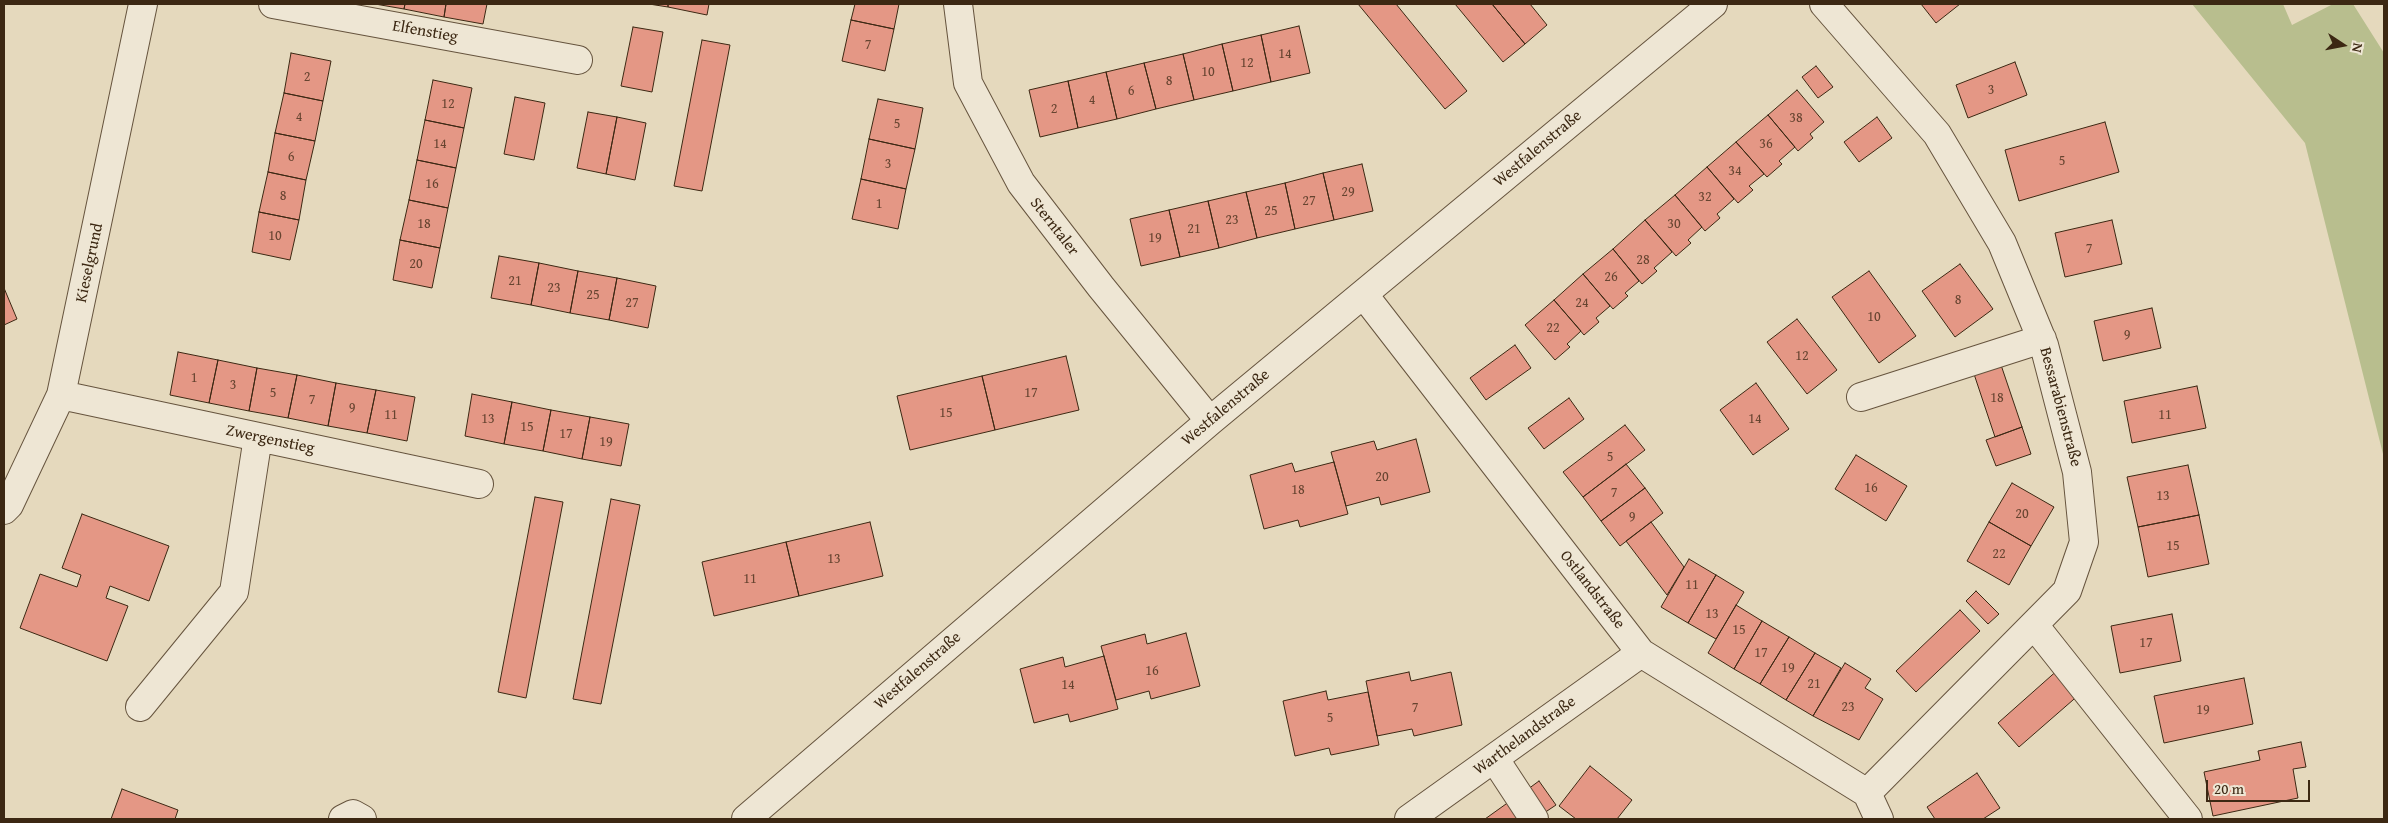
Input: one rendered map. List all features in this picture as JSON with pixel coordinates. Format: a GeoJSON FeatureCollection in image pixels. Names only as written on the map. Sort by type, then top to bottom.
{"type":"FeatureCollection","features":[{"type":"Feature","properties":{"kind":"street","name":"Kieselgrund"},"geometry":{"type":"LineString","coordinates":[[4,510],[9,504],[61,395],[142,4]]}},
{"type":"Feature","properties":{"kind":"street","name":"Elfenstieg"},"geometry":{"type":"LineString","coordinates":[[273,4],[578,60]]}},
{"type":"Feature","properties":{"kind":"street","name":"Sterntaler"},"geometry":{"type":"LineString","coordinates":[[958,4],[968,83],[1021,183],[1101,287],[1210,420]]}},
{"type":"Feature","properties":{"kind":"street","name":"Westfalenstraße"},"geometry":{"type":"LineString","coordinates":[[746,819],[1210,420],[1364,295],[1713,4]]}},
{"type":"Feature","properties":{"kind":"street","name":"Bessarabienstraße"},"geometry":{"type":"LineString","coordinates":[[1824,4],[1938,134],[2002,243],[2042,339],[2077,472],[2084,542],[2067,591],[1867,793]]}},
{"type":"Feature","properties":{"kind":"street","name":"Ostlandstraße"},"geometry":{"type":"LineString","coordinates":[[1364,295],[1641,653],[1867,793]]}},
{"type":"Feature","properties":{"kind":"street"},"geometry":{"type":"LineString","coordinates":[[1860,397],[2042,339]]}},
{"type":"Feature","properties":{"kind":"street","name":"Zwergenstieg"},"geometry":{"type":"LineString","coordinates":[[61,395],[479,484]]}},
{"type":"Feature","properties":{"kind":"street"},"geometry":{"type":"LineString","coordinates":[[140,707],[234,592],[258,437]]}},
{"type":"Feature","properties":{"kind":"street"},"geometry":{"type":"LineString","coordinates":[[2034,625],[2188,819]]}},
{"type":"Feature","properties":{"kind":"street","name":"Warthelandstraße"},"geometry":{"type":"LineString","coordinates":[[1409,819],[1641,653]]}},
{"type":"Feature","properties":{"kind":"street"},"geometry":{"type":"LineString","coordinates":[[1494,758],[1534,819]]}},
{"type":"Feature","properties":{"kind":"street"},"geometry":{"type":"LineString","coordinates":[[1867,793],[1879,819]]}},
{"type":"Feature","properties":{"kind":"street"},"geometry":{"type":"LineString","coordinates":[[343,819],[353,814],[362,819]]}},
{"type":"Feature","properties":{"kind":"green space"},"geometry":{"type":"Polygon","coordinates":[[[2192,4],[2283,4],[2292,25],[2333,4],[2353,4],[2384,53],[2384,458],[2305,143],[2192,4]]]}},
{"type":"Feature","properties":{"kind":"building"},"geometry":{"type":"Polygon","coordinates":[[[375,4],[405,4],[404,9],[375,4]]]}},
{"type":"Feature","properties":{"kind":"building"},"geometry":{"type":"Polygon","coordinates":[[[405,4],[446,4],[444,17],[404,9],[405,4]]]}},
{"type":"Feature","properties":{"kind":"building"},"geometry":{"type":"Polygon","coordinates":[[[446,4],[487,4],[483,24],[444,17],[446,4]]]}},
{"type":"Feature","properties":{"kind":"building"},"geometry":{"type":"Polygon","coordinates":[[[649,4],[668,4],[668,7],[649,4]]]}},
{"type":"Feature","properties":{"kind":"building"},"geometry":{"type":"Polygon","coordinates":[[[668,4],[709,4],[707,15],[668,7],[668,4]]]}},
{"type":"Feature","properties":{"kind":"building"},"geometry":{"type":"Polygon","coordinates":[[[855,4],[899,4],[894,29],[851,20],[855,4]]]}},
{"type":"Feature","properties":{"kind":"building"},"geometry":{"type":"Polygon","coordinates":[[[1358,4],[1396,4],[1467,91],[1445,109],[1358,4]]]}},
{"type":"Feature","properties":{"kind":"building"},"geometry":{"type":"Polygon","coordinates":[[[1455,4],[1492,4],[1525,44],[1503,62],[1455,4]]]}},
{"type":"Feature","properties":{"kind":"building"},"geometry":{"type":"Polygon","coordinates":[[[1492,4],[1530,4],[1547,25],[1525,44],[1492,4]]]}},
{"type":"Feature","properties":{"kind":"building"},"geometry":{"type":"Polygon","coordinates":[[[1921,4],[1960,4],[1936,23],[1921,4]]]}},
{"type":"Feature","properties":{"kind":"building"},"geometry":{"type":"Polygon","coordinates":[[[851,20],[894,29],[885,71],[842,61],[851,20]]]}},
{"type":"Feature","properties":{"kind":"building"},"geometry":{"type":"Polygon","coordinates":[[[1299,26],[1310,73],[1271,82],[1261,35],[1299,26]]]}},
{"type":"Feature","properties":{"kind":"building"},"geometry":{"type":"Polygon","coordinates":[[[633,27],[663,32],[652,92],[621,86],[633,27]]]}},
{"type":"Feature","properties":{"kind":"building"},"geometry":{"type":"Polygon","coordinates":[[[1261,35],[1271,82],[1233,91],[1222,44],[1261,35]]]}},
{"type":"Feature","properties":{"kind":"building"},"geometry":{"type":"Polygon","coordinates":[[[702,40],[730,45],[702,191],[674,186],[702,40]]]}},
{"type":"Feature","properties":{"kind":"building"},"geometry":{"type":"Polygon","coordinates":[[[1222,44],[1233,91],[1194,100],[1183,54],[1222,44]]]}},
{"type":"Feature","properties":{"kind":"building"},"geometry":{"type":"Polygon","coordinates":[[[291,53],[331,61],[323,101],[284,93],[291,53]]]}},
{"type":"Feature","properties":{"kind":"building"},"geometry":{"type":"Polygon","coordinates":[[[1183,54],[1194,100],[1156,109],[1144,63],[1183,54]]]}},
{"type":"Feature","properties":{"kind":"building"},"geometry":{"type":"Polygon","coordinates":[[[2015,62],[2027,95],[1968,118],[1956,85],[2015,62]]]}},
{"type":"Feature","properties":{"kind":"building"},"geometry":{"type":"Polygon","coordinates":[[[1144,63],[1156,109],[1117,119],[1106,72],[1144,63]]]}},
{"type":"Feature","properties":{"kind":"building"},"geometry":{"type":"Polygon","coordinates":[[[1816,66],[1833,87],[1818,98],[1802,77],[1816,66]]]}},
{"type":"Feature","properties":{"kind":"building"},"geometry":{"type":"Polygon","coordinates":[[[1106,72],[1117,119],[1078,128],[1068,81],[1106,72]]]}},
{"type":"Feature","properties":{"kind":"building"},"geometry":{"type":"Polygon","coordinates":[[[433,80],[472,88],[464,128],[425,120],[433,80]]]}},
{"type":"Feature","properties":{"kind":"building"},"geometry":{"type":"Polygon","coordinates":[[[1068,81],[1078,128],[1040,137],[1029,90],[1068,81]]]}},
{"type":"Feature","properties":{"kind":"building"},"geometry":{"type":"Polygon","coordinates":[[[1797,90],[1824,122],[1810,134],[1813,138],[1798,151],[1768,115],[1797,90]]]}},
{"type":"Feature","properties":{"kind":"building"},"geometry":{"type":"Polygon","coordinates":[[[284,93],[323,101],[315,141],[275,133],[284,93]]]}},
{"type":"Feature","properties":{"kind":"building"},"geometry":{"type":"Polygon","coordinates":[[[515,97],[545,103],[534,160],[504,154],[515,97]]]}},
{"type":"Feature","properties":{"kind":"building"},"geometry":{"type":"Polygon","coordinates":[[[878,99],[923,108],[915,149],[869,139],[878,99]]]}},
{"type":"Feature","properties":{"kind":"building"},"geometry":{"type":"Polygon","coordinates":[[[588,112],[617,117],[606,174],[577,168],[588,112]]]}},
{"type":"Feature","properties":{"kind":"building"},"geometry":{"type":"Polygon","coordinates":[[[1768,115],[1795,147],[1779,161],[1782,164],[1767,177],[1736,142],[1768,115]]]}},
{"type":"Feature","properties":{"kind":"building"},"geometry":{"type":"Polygon","coordinates":[[[617,117],[646,123],[635,180],[606,174],[617,117]]]}},
{"type":"Feature","properties":{"kind":"building"},"geometry":{"type":"Polygon","coordinates":[[[1877,117],[1892,138],[1859,162],[1844,142],[1877,117]]]}},
{"type":"Feature","properties":{"kind":"building"},"geometry":{"type":"Polygon","coordinates":[[[425,120],[464,128],[456,168],[417,160],[425,120]]]}},
{"type":"Feature","properties":{"kind":"building"},"geometry":{"type":"Polygon","coordinates":[[[2105,122],[2119,172],[2019,201],[2005,150],[2105,122]]]}},
{"type":"Feature","properties":{"kind":"building"},"geometry":{"type":"Polygon","coordinates":[[[275,133],[315,141],[306,180],[268,172],[275,133]]]}},
{"type":"Feature","properties":{"kind":"building"},"geometry":{"type":"Polygon","coordinates":[[[869,139],[915,149],[906,189],[861,179],[869,139]]]}},
{"type":"Feature","properties":{"kind":"building"},"geometry":{"type":"Polygon","coordinates":[[[1736,142],[1764,174],[1749,186],[1753,190],[1738,203],[1707,167],[1736,142]]]}},
{"type":"Feature","properties":{"kind":"building"},"geometry":{"type":"Polygon","coordinates":[[[417,160],[456,168],[448,208],[409,200],[417,160]]]}},
{"type":"Feature","properties":{"kind":"building"},"geometry":{"type":"Polygon","coordinates":[[[1362,164],[1373,211],[1334,220],[1323,173],[1362,164]]]}},
{"type":"Feature","properties":{"kind":"building"},"geometry":{"type":"Polygon","coordinates":[[[1707,167],[1734,199],[1717,214],[1720,218],[1705,231],[1675,195],[1707,167]]]}},
{"type":"Feature","properties":{"kind":"building"},"geometry":{"type":"Polygon","coordinates":[[[268,172],[306,180],[299,220],[259,212],[268,172]]]}},
{"type":"Feature","properties":{"kind":"building"},"geometry":{"type":"Polygon","coordinates":[[[1323,173],[1334,220],[1295,229],[1285,183],[1323,173]]]}},
{"type":"Feature","properties":{"kind":"building"},"geometry":{"type":"Polygon","coordinates":[[[861,179],[906,189],[898,229],[852,219],[861,179]]]}},
{"type":"Feature","properties":{"kind":"building"},"geometry":{"type":"Polygon","coordinates":[[[1285,183],[1295,229],[1257,238],[1246,192],[1285,183]]]}},
{"type":"Feature","properties":{"kind":"building"},"geometry":{"type":"Polygon","coordinates":[[[1246,192],[1257,238],[1219,248],[1208,201],[1246,192]]]}},
{"type":"Feature","properties":{"kind":"building"},"geometry":{"type":"Polygon","coordinates":[[[1675,195],[1702,227],[1688,240],[1691,243],[1676,256],[1645,220],[1675,195]]]}},
{"type":"Feature","properties":{"kind":"building"},"geometry":{"type":"Polygon","coordinates":[[[409,200],[448,208],[440,248],[400,240],[409,200]]]}},
{"type":"Feature","properties":{"kind":"building"},"geometry":{"type":"Polygon","coordinates":[[[1208,201],[1219,248],[1180,257],[1169,210],[1208,201]]]}},
{"type":"Feature","properties":{"kind":"building"},"geometry":{"type":"Polygon","coordinates":[[[1169,210],[1180,257],[1141,266],[1130,219],[1169,210]]]}},
{"type":"Feature","properties":{"kind":"building"},"geometry":{"type":"Polygon","coordinates":[[[259,212],[299,220],[290,260],[252,252],[259,212]]]}},
{"type":"Feature","properties":{"kind":"building"},"geometry":{"type":"Polygon","coordinates":[[[1645,220],[1672,252],[1654,268],[1657,271],[1642,284],[1613,249],[1645,220]]]}},
{"type":"Feature","properties":{"kind":"building"},"geometry":{"type":"Polygon","coordinates":[[[2112,220],[2122,264],[2065,277],[2055,233],[2112,220]]]}},
{"type":"Feature","properties":{"kind":"building"},"geometry":{"type":"Polygon","coordinates":[[[400,240],[440,248],[432,288],[393,280],[400,240]]]}},
{"type":"Feature","properties":{"kind":"building"},"geometry":{"type":"Polygon","coordinates":[[[1613,249],[1639,281],[1625,293],[1628,296],[1613,309],[1583,274],[1613,249]]]}},
{"type":"Feature","properties":{"kind":"building"},"geometry":{"type":"Polygon","coordinates":[[[499,256],[539,263],[531,305],[491,298],[499,256]]]}},
{"type":"Feature","properties":{"kind":"building"},"geometry":{"type":"Polygon","coordinates":[[[539,263],[578,271],[570,313],[531,305],[539,263]]]}},
{"type":"Feature","properties":{"kind":"building"},"geometry":{"type":"Polygon","coordinates":[[[1960,264],[1993,309],[1955,337],[1922,291],[1960,264]]]}},
{"type":"Feature","properties":{"kind":"building"},"geometry":{"type":"Polygon","coordinates":[[[578,271],[617,278],[609,320],[570,313],[578,271]]]}},
{"type":"Feature","properties":{"kind":"building"},"geometry":{"type":"Polygon","coordinates":[[[1869,271],[1916,336],[1879,363],[1832,297],[1869,271]]]}},
{"type":"Feature","properties":{"kind":"building"},"geometry":{"type":"Polygon","coordinates":[[[1583,274],[1610,306],[1596,318],[1599,322],[1584,335],[1554,300],[1583,274]]]}},
{"type":"Feature","properties":{"kind":"building"},"geometry":{"type":"Polygon","coordinates":[[[617,278],[656,286],[648,328],[609,320],[617,278]]]}},
{"type":"Feature","properties":{"kind":"building"},"geometry":{"type":"Polygon","coordinates":[[[4,288],[17,319],[4,325],[4,288]]]}},
{"type":"Feature","properties":{"kind":"building"},"geometry":{"type":"Polygon","coordinates":[[[1554,300],[1581,331],[1567,344],[1570,347],[1555,360],[1525,325],[1554,300]]]}},
{"type":"Feature","properties":{"kind":"building"},"geometry":{"type":"Polygon","coordinates":[[[2152,308],[2161,348],[2103,361],[2094,321],[2152,308]]]}},
{"type":"Feature","properties":{"kind":"building"},"geometry":{"type":"Polygon","coordinates":[[[1797,319],[1837,370],[1807,394],[1767,342],[1797,319]]]}},
{"type":"Feature","properties":{"kind":"building"},"geometry":{"type":"Polygon","coordinates":[[[1515,345],[1531,368],[1486,400],[1470,378],[1515,345]]]}},
{"type":"Feature","properties":{"kind":"building"},"geometry":{"type":"Polygon","coordinates":[[[178,352],[218,360],[209,403],[170,395],[178,352]]]}},
{"type":"Feature","properties":{"kind":"building"},"geometry":{"type":"Polygon","coordinates":[[[1066,356],[1079,410],[995,430],[982,376],[1066,356]]]}},
{"type":"Feature","properties":{"kind":"building"},"geometry":{"type":"Polygon","coordinates":[[[1999,359],[2022,427],[1995,437],[1972,368],[1999,359]]]}},
{"type":"Feature","properties":{"kind":"building"},"geometry":{"type":"Polygon","coordinates":[[[218,360],[257,368],[249,411],[209,403],[218,360]]]}},
{"type":"Feature","properties":{"kind":"building"},"geometry":{"type":"Polygon","coordinates":[[[257,368],[297,375],[288,418],[249,411],[257,368]]]}},
{"type":"Feature","properties":{"kind":"building"},"geometry":{"type":"Polygon","coordinates":[[[297,375],[336,383],[328,426],[288,418],[297,375]]]}},
{"type":"Feature","properties":{"kind":"building"},"geometry":{"type":"Polygon","coordinates":[[[982,376],[995,430],[910,450],[897,396],[982,376]]]}},
{"type":"Feature","properties":{"kind":"building"},"geometry":{"type":"Polygon","coordinates":[[[336,383],[376,390],[367,433],[328,426],[336,383]]]}},
{"type":"Feature","properties":{"kind":"building"},"geometry":{"type":"Polygon","coordinates":[[[1756,383],[1789,429],[1753,455],[1720,410],[1756,383]]]}},
{"type":"Feature","properties":{"kind":"building"},"geometry":{"type":"Polygon","coordinates":[[[2197,386],[2206,428],[2132,443],[2124,401],[2197,386]]]}},
{"type":"Feature","properties":{"kind":"building"},"geometry":{"type":"Polygon","coordinates":[[[376,390],[415,397],[407,441],[367,433],[376,390]]]}},
{"type":"Feature","properties":{"kind":"building"},"geometry":{"type":"Polygon","coordinates":[[[472,394],[512,402],[504,444],[465,436],[472,394]]]}},
{"type":"Feature","properties":{"kind":"building"},"geometry":{"type":"Polygon","coordinates":[[[1569,398],[1584,419],[1544,449],[1528,428],[1569,398]]]}},
{"type":"Feature","properties":{"kind":"building"},"geometry":{"type":"Polygon","coordinates":[[[512,402],[551,410],[543,451],[504,444],[512,402]]]}},
{"type":"Feature","properties":{"kind":"building"},"geometry":{"type":"Polygon","coordinates":[[[551,410],[590,417],[582,459],[543,451],[551,410]]]}},
{"type":"Feature","properties":{"kind":"building"},"geometry":{"type":"Polygon","coordinates":[[[590,417],[629,424],[621,466],[582,459],[590,417]]]}},
{"type":"Feature","properties":{"kind":"building"},"geometry":{"type":"Polygon","coordinates":[[[1625,425],[1645,450],[1583,497],[1563,472],[1625,425]]]}},
{"type":"Feature","properties":{"kind":"building"},"geometry":{"type":"Polygon","coordinates":[[[2022,427],[2031,454],[1996,466],[1986,440],[2022,427]]]}},
{"type":"Feature","properties":{"kind":"building"},"geometry":{"type":"Polygon","coordinates":[[[1416,439],[1430,492],[1381,505],[1379,497],[1346,506],[1331,452],[1374,441],[1377,450],[1416,439]]]}},
{"type":"Feature","properties":{"kind":"building"},"geometry":{"type":"Polygon","coordinates":[[[1856,455],[1907,486],[1886,521],[1835,489],[1856,455]]]}},
{"type":"Feature","properties":{"kind":"building"},"geometry":{"type":"Polygon","coordinates":[[[1334,462],[1348,514],[1300,527],[1298,520],[1264,529],[1250,475],[1292,463],[1295,472],[1334,462]]]}},
{"type":"Feature","properties":{"kind":"building"},"geometry":{"type":"Polygon","coordinates":[[[1626,464],[1645,488],[1601,521],[1583,497],[1626,464]]]}},
{"type":"Feature","properties":{"kind":"building"},"geometry":{"type":"Polygon","coordinates":[[[2188,465],[2199,515],[2138,527],[2127,477],[2188,465]]]}},
{"type":"Feature","properties":{"kind":"building"},"geometry":{"type":"Polygon","coordinates":[[[2012,483],[2054,507],[2031,546],[1989,522],[2012,483]]]}},
{"type":"Feature","properties":{"kind":"building"},"geometry":{"type":"Polygon","coordinates":[[[1645,488],[1663,513],[1620,546],[1601,521],[1645,488]]]}},
{"type":"Feature","properties":{"kind":"building"},"geometry":{"type":"Polygon","coordinates":[[[535,497],[563,502],[526,698],[498,692],[535,497]]]}},
{"type":"Feature","properties":{"kind":"building"},"geometry":{"type":"Polygon","coordinates":[[[611,499],[640,505],[601,704],[573,699],[611,499]]]}},
{"type":"Feature","properties":{"kind":"building"},"geometry":{"type":"Polygon","coordinates":[[[82,514],[169,546],[149,601],[110,586],[106,598],[128,606],[107,661],[20,628],[40,574],[77,587],[81,575],[62,568],[82,514]]]}},
{"type":"Feature","properties":{"kind":"building"},"geometry":{"type":"Polygon","coordinates":[[[2199,515],[2209,564],[2148,577],[2138,527],[2199,515]]]}},
{"type":"Feature","properties":{"kind":"building"},"geometry":{"type":"Polygon","coordinates":[[[870,522],[883,576],[799,596],[786,542],[870,522]]]}},
{"type":"Feature","properties":{"kind":"building"},"geometry":{"type":"Polygon","coordinates":[[[1651,522],[1684,567],[1667,595],[1626,541],[1651,522]]]}},
{"type":"Feature","properties":{"kind":"building"},"geometry":{"type":"Polygon","coordinates":[[[1989,522],[2031,546],[2009,585],[1967,561],[1989,522]]]}},
{"type":"Feature","properties":{"kind":"building"},"geometry":{"type":"Polygon","coordinates":[[[786,542],[799,596],[714,616],[702,562],[786,542]]]}},
{"type":"Feature","properties":{"kind":"building"},"geometry":{"type":"Polygon","coordinates":[[[1689,559],[1716,575],[1688,623],[1661,607],[1689,559]]]}},
{"type":"Feature","properties":{"kind":"building"},"geometry":{"type":"Polygon","coordinates":[[[1716,575],[1744,592],[1716,639],[1688,623],[1716,575]]]}},
{"type":"Feature","properties":{"kind":"building"},"geometry":{"type":"Polygon","coordinates":[[[1976,591],[1999,614],[1988,624],[1966,601],[1976,591]]]}},
{"type":"Feature","properties":{"kind":"building"},"geometry":{"type":"Polygon","coordinates":[[[1736,605],[1762,621],[1734,669],[1708,653],[1736,605]]]}},
{"type":"Feature","properties":{"kind":"building"},"geometry":{"type":"Polygon","coordinates":[[[1960,610],[1980,631],[1916,692],[1896,671],[1960,610]]]}},
{"type":"Feature","properties":{"kind":"building"},"geometry":{"type":"Polygon","coordinates":[[[2172,614],[2181,661],[2120,673],[2111,626],[2172,614]]]}},
{"type":"Feature","properties":{"kind":"building"},"geometry":{"type":"Polygon","coordinates":[[[1762,621],[1789,637],[1760,684],[1734,669],[1762,621]]]}},
{"type":"Feature","properties":{"kind":"building"},"geometry":{"type":"Polygon","coordinates":[[[1186,633],[1200,686],[1151,699],[1149,691],[1116,700],[1101,646],[1145,634],[1147,644],[1186,633]]]}},
{"type":"Feature","properties":{"kind":"building"},"geometry":{"type":"Polygon","coordinates":[[[1789,637],[1815,653],[1786,700],[1760,684],[1789,637]]]}},
{"type":"Feature","properties":{"kind":"building"},"geometry":{"type":"Polygon","coordinates":[[[1815,653],[1841,668],[1813,716],[1786,700],[1815,653]]]}},
{"type":"Feature","properties":{"kind":"building"},"geometry":{"type":"Polygon","coordinates":[[[1104,656],[1118,709],[1070,722],[1068,714],[1034,723],[1020,669],[1063,657],[1065,667],[1104,656]]]}},
{"type":"Feature","properties":{"kind":"building"},"geometry":{"type":"Polygon","coordinates":[[[1845,663],[1871,679],[1865,688],[1883,699],[1859,740],[1813,716],[1845,663]]]}},
{"type":"Feature","properties":{"kind":"building"},"geometry":{"type":"Polygon","coordinates":[[[2060,668],[2081,693],[2019,747],[1998,723],[2060,668]]]}},
{"type":"Feature","properties":{"kind":"building"},"geometry":{"type":"Polygon","coordinates":[[[1409,672],[1411,681],[1451,672],[1462,725],[1414,736],[1412,729],[1377,736],[1366,681],[1409,672]]]}},
{"type":"Feature","properties":{"kind":"building"},"geometry":{"type":"Polygon","coordinates":[[[2244,678],[2253,724],[2164,743],[2154,696],[2244,678]]]}},
{"type":"Feature","properties":{"kind":"building"},"geometry":{"type":"Polygon","coordinates":[[[1326,691],[1328,700],[1368,692],[1379,745],[1331,755],[1329,748],[1295,756],[1283,701],[1326,691]]]}},
{"type":"Feature","properties":{"kind":"building"},"geometry":{"type":"Polygon","coordinates":[[[2301,742],[2306,767],[2293,769],[2298,798],[2213,816],[2204,772],[2260,760],[2258,751],[2301,742]]]}},
{"type":"Feature","properties":{"kind":"building"},"geometry":{"type":"Polygon","coordinates":[[[1590,766],[1632,800],[1617,819],[1576,819],[1559,806],[1590,766]]]}},
{"type":"Feature","properties":{"kind":"building"},"geometry":{"type":"Polygon","coordinates":[[[1977,773],[2000,808],[1983,819],[1935,819],[1927,807],[1977,773]]]}},
{"type":"Feature","properties":{"kind":"building"},"geometry":{"type":"Polygon","coordinates":[[[1539,781],[1556,805],[1541,815],[1524,792],[1539,781]]]}},
{"type":"Feature","properties":{"kind":"building"},"geometry":{"type":"Polygon","coordinates":[[[122,789],[178,810],[175,819],[111,819],[122,789]]]}},
{"type":"Feature","properties":{"kind":"building"},"geometry":{"type":"Polygon","coordinates":[[[1513,799],[1527,819],[1485,819],[1513,799]]]}}]}
